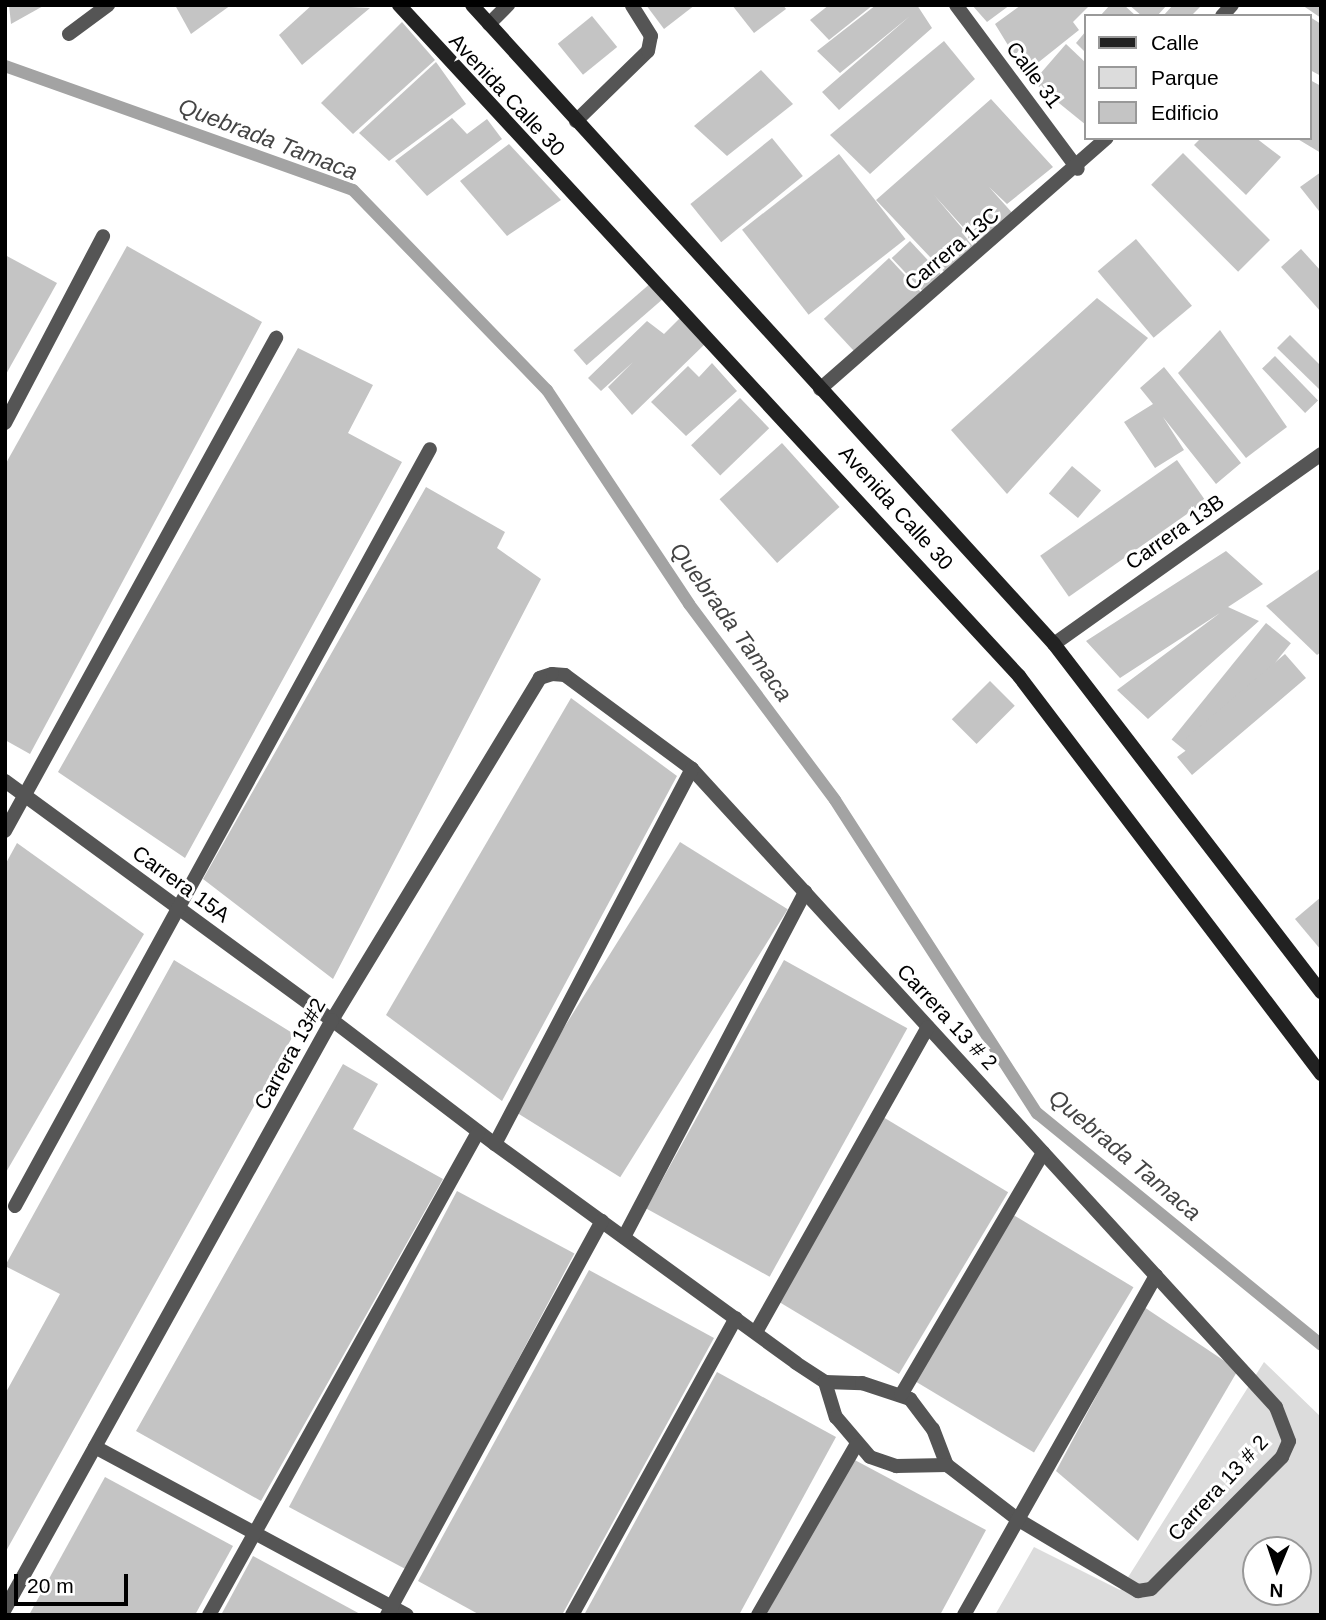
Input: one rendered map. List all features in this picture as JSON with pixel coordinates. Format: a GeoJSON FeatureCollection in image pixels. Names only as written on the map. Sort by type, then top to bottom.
{"type":"FeatureCollection","features":[{"type":"Feature","properties":{"kind":"main road","name":"Avenida Calle 30"},"geometry":{"type":"LineString","coordinates":[[399,5],[1019,676],[1321,1074]]}},
{"type":"Feature","properties":{"kind":"main road","name":"Avenida Calle 30"},"geometry":{"type":"LineString","coordinates":[[472,5],[1054,644],[1321,992]]}},
{"type":"Feature","properties":{"kind":"street"},"geometry":{"type":"LineString","coordinates":[[69,34],[108,5]]}},
{"type":"Feature","properties":{"kind":"street"},"geometry":{"type":"LineString","coordinates":[[489,24],[508,5]]}},
{"type":"Feature","properties":{"kind":"street"},"geometry":{"type":"LineString","coordinates":[[576,121],[648,51],[651,36],[632,5]]}},
{"type":"Feature","properties":{"kind":"street","name":"Calle 31"},"geometry":{"type":"LineString","coordinates":[[956,5],[1078,169]]}},
{"type":"Feature","properties":{"kind":"street","name":"Carrera 13C"},"geometry":{"type":"LineString","coordinates":[[820,389],[1078,169],[1105,140]]}},
{"type":"Feature","properties":{"kind":"street"},"geometry":{"type":"LineString","coordinates":[[5,424],[103,236]]}},
{"type":"Feature","properties":{"kind":"street"},"geometry":{"type":"LineString","coordinates":[[5,831],[276,338]]}},
{"type":"Feature","properties":{"kind":"street"},"geometry":{"type":"LineString","coordinates":[[15,1206],[175,905],[430,449]]}},
{"type":"Feature","properties":{"kind":"street","name":"Carrera 13B"},"geometry":{"type":"LineString","coordinates":[[1054,644],[1321,454]]}},
{"type":"Feature","properties":{"kind":"street","name":"Carrera 13 # 2"},"geometry":{"type":"LineString","coordinates":[[534,688],[540,678],[565,675],[692,769],[1276,1407],[1289,1441],[1282,1457],[1151,1588],[1138,1591],[1017,1520],[947,1465],[920,1407],[901,1395],[862,1383],[825,1382]]}},
{"type":"Feature","properties":{"kind":"street","name":"Carrera 13#2"},"geometry":{"type":"LineString","coordinates":[[5,1609],[332,1020],[534,688]]}},
{"type":"Feature","properties":{"kind":"street"},"geometry":{"type":"LineString","coordinates":[[495,1144],[692,769]]}},
{"type":"Feature","properties":{"kind":"street","name":"Carrera 15A"},"geometry":{"type":"LineString","coordinates":[[5,781],[332,1020]]}},
{"type":"Feature","properties":{"kind":"street"},"geometry":{"type":"LineString","coordinates":[[624,1237],[805,892]]}},
{"type":"Feature","properties":{"kind":"street"},"geometry":{"type":"LineString","coordinates":[[332,1020],[478,1132],[825,1382],[836,1417],[856,1445],[896,1466],[947,1465]]}},
{"type":"Feature","properties":{"kind":"street"},"geometry":{"type":"LineString","coordinates":[[756,1332],[928,1027]]}},
{"type":"Feature","properties":{"kind":"street"},"geometry":{"type":"LineString","coordinates":[[209,1615],[478,1132]]}},
{"type":"Feature","properties":{"kind":"street"},"geometry":{"type":"LineString","coordinates":[[901,1395],[1043,1153]]}},
{"type":"Feature","properties":{"kind":"street"},"geometry":{"type":"LineString","coordinates":[[389,1611],[602,1221]]}},
{"type":"Feature","properties":{"kind":"street"},"geometry":{"type":"LineString","coordinates":[[964,1615],[1156,1276]]}},
{"type":"Feature","properties":{"kind":"street"},"geometry":{"type":"LineString","coordinates":[[572,1615],[736,1318]]}},
{"type":"Feature","properties":{"kind":"street"},"geometry":{"type":"LineString","coordinates":[[758,1615],[856,1445]]}},
{"type":"Feature","properties":{"kind":"street"},"geometry":{"type":"LineString","coordinates":[[95,1447],[254,1533],[389,1611],[407,1615]]}},
{"type":"Feature","properties":{"kind":"green space"},"geometry":{"type":"Polygon","coordinates":[[[1264,1362],[1321,1417],[1321,1615],[995,1615],[1034,1547],[1120,1590],[1264,1362]]]}},
{"type":"Feature","properties":{"kind":"building"},"geometry":{"type":"Polygon","coordinates":[[[9,5],[45,5],[11,24],[9,5]]]}},
{"type":"Feature","properties":{"kind":"building"},"geometry":{"type":"Polygon","coordinates":[[[175,5],[231,5],[191,34],[175,5]]]}},
{"type":"Feature","properties":{"kind":"building"},"geometry":{"type":"Polygon","coordinates":[[[312,5],[370,8],[302,65],[279,35],[312,5]]]}},
{"type":"Feature","properties":{"kind":"building"},"geometry":{"type":"Polygon","coordinates":[[[646,5],[695,5],[664,29],[646,5]]]}},
{"type":"Feature","properties":{"kind":"building"},"geometry":{"type":"Polygon","coordinates":[[[732,5],[783,5],[786,9],[754,33],[732,5]]]}},
{"type":"Feature","properties":{"kind":"building"},"geometry":{"type":"Polygon","coordinates":[[[829,5],[873,5],[829,40],[810,20],[829,5]]]}},
{"type":"Feature","properties":{"kind":"building"},"geometry":{"type":"Polygon","coordinates":[[[876,5],[917,5],[932,28],[839,110],[822,92],[910,16],[840,73],[817,51],[876,5]]]}},
{"type":"Feature","properties":{"kind":"building"},"geometry":{"type":"Polygon","coordinates":[[[972,5],[1010,5],[987,22],[972,5]]]}},
{"type":"Feature","properties":{"kind":"building"},"geometry":{"type":"Polygon","coordinates":[[[1021,5],[1090,5],[1073,22],[1079,30],[1025,73],[995,24],[1021,5]]]}},
{"type":"Feature","properties":{"kind":"building"},"geometry":{"type":"Polygon","coordinates":[[[1110,5],[1124,5],[1134,14],[1102,14],[1110,5]]]}},
{"type":"Feature","properties":{"kind":"building"},"geometry":{"type":"Polygon","coordinates":[[[1129,5],[1167,5],[1159,14],[1140,14],[1129,5]]]}},
{"type":"Feature","properties":{"kind":"building"},"geometry":{"type":"Polygon","coordinates":[[[1173,5],[1200,7],[1193,14],[1165,14],[1173,5]]]}},
{"type":"Feature","properties":{"kind":"building"},"geometry":{"type":"Polygon","coordinates":[[[1302,5],[1321,5],[1321,18],[1302,5]]]}},
{"type":"Feature","properties":{"kind":"building"},"geometry":{"type":"Polygon","coordinates":[[[592,16],[617,47],[583,75],[558,44],[592,16]]]}},
{"type":"Feature","properties":{"kind":"building"},"geometry":{"type":"Polygon","coordinates":[[[1312,18],[1321,24],[1321,76],[1312,71],[1312,18]]]}},
{"type":"Feature","properties":{"kind":"building"},"geometry":{"type":"Polygon","coordinates":[[[402,22],[435,60],[353,134],[321,103],[402,22]]]}},
{"type":"Feature","properties":{"kind":"building"},"geometry":{"type":"Polygon","coordinates":[[[1084,33],[1084,51],[1076,43],[1084,33]]]}},
{"type":"Feature","properties":{"kind":"building"},"geometry":{"type":"Polygon","coordinates":[[[944,41],[975,79],[870,174],[830,135],[944,41]]]}},
{"type":"Feature","properties":{"kind":"building"},"geometry":{"type":"Polygon","coordinates":[[[1066,44],[1084,61],[1084,123],[1033,82],[1066,44]]]}},
{"type":"Feature","properties":{"kind":"building"},"geometry":{"type":"Polygon","coordinates":[[[436,62],[466,104],[389,161],[359,133],[436,62]]]}},
{"type":"Feature","properties":{"kind":"building"},"geometry":{"type":"Polygon","coordinates":[[[761,70],[793,104],[727,156],[694,126],[761,70]]]}},
{"type":"Feature","properties":{"kind":"building"},"geometry":{"type":"Polygon","coordinates":[[[1312,81],[1321,86],[1321,153],[1299,140],[1312,140],[1312,81]]]}},
{"type":"Feature","properties":{"kind":"building"},"geometry":{"type":"Polygon","coordinates":[[[991,99],[1053,167],[1007,204],[989,187],[1015,216],[982,248],[934,195],[979,248],[948,276],[876,200],[991,99]]]}},
{"type":"Feature","properties":{"kind":"building"},"geometry":{"type":"Polygon","coordinates":[[[452,118],[467,134],[487,119],[502,139],[427,196],[395,161],[452,118]]]}},
{"type":"Feature","properties":{"kind":"building"},"geometry":{"type":"Polygon","coordinates":[[[772,138],[803,176],[721,242],[690,204],[772,138]]]}},
{"type":"Feature","properties":{"kind":"building"},"geometry":{"type":"Polygon","coordinates":[[[1199,140],[1259,140],[1281,157],[1246,195],[1194,145],[1199,140]]]}},
{"type":"Feature","properties":{"kind":"building"},"geometry":{"type":"Polygon","coordinates":[[[509,144],[561,200],[507,236],[460,181],[509,144]]]}},
{"type":"Feature","properties":{"kind":"building"},"geometry":{"type":"Polygon","coordinates":[[[1183,153],[1270,240],[1238,272],[1151,185],[1183,153]]]}},
{"type":"Feature","properties":{"kind":"building"},"geometry":{"type":"Polygon","coordinates":[[[839,154],[905,239],[809,315],[742,230],[839,154]]]}},
{"type":"Feature","properties":{"kind":"building"},"geometry":{"type":"Polygon","coordinates":[[[1321,172],[1321,209],[1319,211],[1300,187],[1321,172]]]}},
{"type":"Feature","properties":{"kind":"building"},"geometry":{"type":"Polygon","coordinates":[[[1136,239],[1192,306],[1154,338],[1098,271],[1136,239]]]}},
{"type":"Feature","properties":{"kind":"building"},"geometry":{"type":"Polygon","coordinates":[[[910,241],[945,278],[926,295],[892,258],[910,241]]]}},
{"type":"Feature","properties":{"kind":"building"},"geometry":{"type":"Polygon","coordinates":[[[127,246],[262,322],[30,754],[5,740],[5,465],[127,246]]]}},
{"type":"Feature","properties":{"kind":"building"},"geometry":{"type":"Polygon","coordinates":[[[1301,249],[1321,271],[1321,312],[1281,267],[1301,249]]]}},
{"type":"Feature","properties":{"kind":"building"},"geometry":{"type":"Polygon","coordinates":[[[5,255],[57,283],[5,376],[5,255]]]}},
{"type":"Feature","properties":{"kind":"building"},"geometry":{"type":"Polygon","coordinates":[[[889,258],[924,296],[859,357],[824,319],[889,258]]]}},
{"type":"Feature","properties":{"kind":"building"},"geometry":{"type":"Polygon","coordinates":[[[652,282],[665,297],[587,365],[574,350],[652,282]]]}},
{"type":"Feature","properties":{"kind":"building"},"geometry":{"type":"Polygon","coordinates":[[[1097,298],[1148,338],[1007,494],[951,430],[1097,298]]]}},
{"type":"Feature","properties":{"kind":"building"},"geometry":{"type":"Polygon","coordinates":[[[683,315],[707,342],[632,415],[608,387],[633,362],[601,391],[588,378],[647,321],[664,334],[683,315]]]}},
{"type":"Feature","properties":{"kind":"building"},"geometry":{"type":"Polygon","coordinates":[[[1220,330],[1287,427],[1246,458],[1178,373],[1220,330]]]}},
{"type":"Feature","properties":{"kind":"building"},"geometry":{"type":"Polygon","coordinates":[[[1290,335],[1321,366],[1321,391],[1277,348],[1290,335]]]}},
{"type":"Feature","properties":{"kind":"building"},"geometry":{"type":"Polygon","coordinates":[[[298,348],[373,385],[348,433],[402,462],[185,858],[58,772],[298,348]]]}},
{"type":"Feature","properties":{"kind":"building"},"geometry":{"type":"Polygon","coordinates":[[[1275,356],[1318,401],[1305,413],[1262,369],[1275,356]]]}},
{"type":"Feature","properties":{"kind":"building"},"geometry":{"type":"Polygon","coordinates":[[[712,363],[737,391],[686,436],[651,402],[688,366],[699,377],[712,363]]]}},
{"type":"Feature","properties":{"kind":"building"},"geometry":{"type":"Polygon","coordinates":[[[1164,367],[1241,463],[1216,484],[1163,417],[1184,450],[1155,468],[1124,422],[1153,404],[1140,388],[1164,367]]]}},
{"type":"Feature","properties":{"kind":"building"},"geometry":{"type":"Polygon","coordinates":[[[740,398],[769,428],[720,475],[691,445],[740,398]]]}},
{"type":"Feature","properties":{"kind":"building"},"geometry":{"type":"Polygon","coordinates":[[[782,443],[840,507],[777,563],[720,499],[782,443]]]}},
{"type":"Feature","properties":{"kind":"building"},"geometry":{"type":"Polygon","coordinates":[[[1177,460],[1206,501],[1069,597],[1040,556],[1177,460]]]}},
{"type":"Feature","properties":{"kind":"building"},"geometry":{"type":"Polygon","coordinates":[[[1072,466],[1101,490],[1078,518],[1049,494],[1072,466]]]}},
{"type":"Feature","properties":{"kind":"building"},"geometry":{"type":"Polygon","coordinates":[[[426,487],[505,532],[497,548],[541,579],[333,979],[203,879],[426,487]]]}},
{"type":"Feature","properties":{"kind":"building"},"geometry":{"type":"Polygon","coordinates":[[[1226,551],[1263,584],[1228,607],[1259,621],[1148,719],[1117,690],[1220,613],[1120,678],[1086,641],[1226,551]]]}},
{"type":"Feature","properties":{"kind":"building"},"geometry":{"type":"Polygon","coordinates":[[[1321,568],[1321,652],[1317,655],[1266,606],[1321,568]]]}},
{"type":"Feature","properties":{"kind":"building"},"geometry":{"type":"Polygon","coordinates":[[[1266,623],[1291,643],[1196,760],[1172,740],[1266,623]]]}},
{"type":"Feature","properties":{"kind":"building"},"geometry":{"type":"Polygon","coordinates":[[[1285,654],[1306,678],[1192,775],[1177,757],[1192,746],[1184,740],[1285,654]]]}},
{"type":"Feature","properties":{"kind":"building"},"geometry":{"type":"Polygon","coordinates":[[[990,681],[1015,706],[977,744],[952,719],[990,681]]]}},
{"type":"Feature","properties":{"kind":"building"},"geometry":{"type":"Polygon","coordinates":[[[571,698],[677,776],[502,1101],[386,1015],[571,698]]]}},
{"type":"Feature","properties":{"kind":"building"},"geometry":{"type":"Polygon","coordinates":[[[680,842],[788,909],[620,1177],[513,1110],[680,842]]]}},
{"type":"Feature","properties":{"kind":"building"},"geometry":{"type":"Polygon","coordinates":[[[17,843],[144,934],[5,1174],[5,865],[17,843]]]}},
{"type":"Feature","properties":{"kind":"building"},"geometry":{"type":"Polygon","coordinates":[[[1321,897],[1321,950],[1295,919],[1321,897]]]}},
{"type":"Feature","properties":{"kind":"building"},"geometry":{"type":"Polygon","coordinates":[[[174,960],[294,1034],[5,1553],[5,1394],[60,1294],[5,1266],[174,960]]]}},
{"type":"Feature","properties":{"kind":"building"},"geometry":{"type":"Polygon","coordinates":[[[784,960],[907,1028],[770,1277],[646,1208],[784,960]]]}},
{"type":"Feature","properties":{"kind":"building"},"geometry":{"type":"Polygon","coordinates":[[[343,1064],[378,1084],[353,1129],[443,1179],[261,1501],[136,1431],[343,1064]]]}},
{"type":"Feature","properties":{"kind":"building"},"geometry":{"type":"Polygon","coordinates":[[[883,1117],[1008,1192],[899,1374],[774,1299],[883,1117]]]}},
{"type":"Feature","properties":{"kind":"building"},"geometry":{"type":"Polygon","coordinates":[[[457,1191],[574,1253],[406,1570],[289,1507],[457,1191]]]}},
{"type":"Feature","properties":{"kind":"building"},"geometry":{"type":"Polygon","coordinates":[[[1010,1213],[1133,1287],[1034,1453],[911,1378],[1010,1213]]]}},
{"type":"Feature","properties":{"kind":"building"},"geometry":{"type":"Polygon","coordinates":[[[589,1270],[714,1338],[562,1615],[480,1615],[418,1581],[589,1270]]]}},
{"type":"Feature","properties":{"kind":"building"},"geometry":{"type":"Polygon","coordinates":[[[1144,1307],[1238,1370],[1138,1541],[1056,1471],[1144,1307]]]}},
{"type":"Feature","properties":{"kind":"building"},"geometry":{"type":"Polygon","coordinates":[[[717,1372],[836,1437],[739,1615],[584,1615],[717,1372]]]}},
{"type":"Feature","properties":{"kind":"building"},"geometry":{"type":"Polygon","coordinates":[[[851,1458],[986,1530],[940,1615],[766,1615],[851,1458]]]}},
{"type":"Feature","properties":{"kind":"building"},"geometry":{"type":"Polygon","coordinates":[[[105,1477],[233,1546],[195,1615],[29,1615],[105,1477]]]}},
{"type":"Feature","properties":{"kind":"building"},"geometry":{"type":"Polygon","coordinates":[[[253,1556],[362,1615],[221,1615],[253,1556]]]}},
{"type":"Feature","properties":{"kind":"waterway","name":"Quebrada Tamaca"},"geometry":{"type":"LineString","coordinates":[[5,66],[353,190],[547,390],[689,604],[835,800],[1037,1113],[1321,1345]]}}]}
